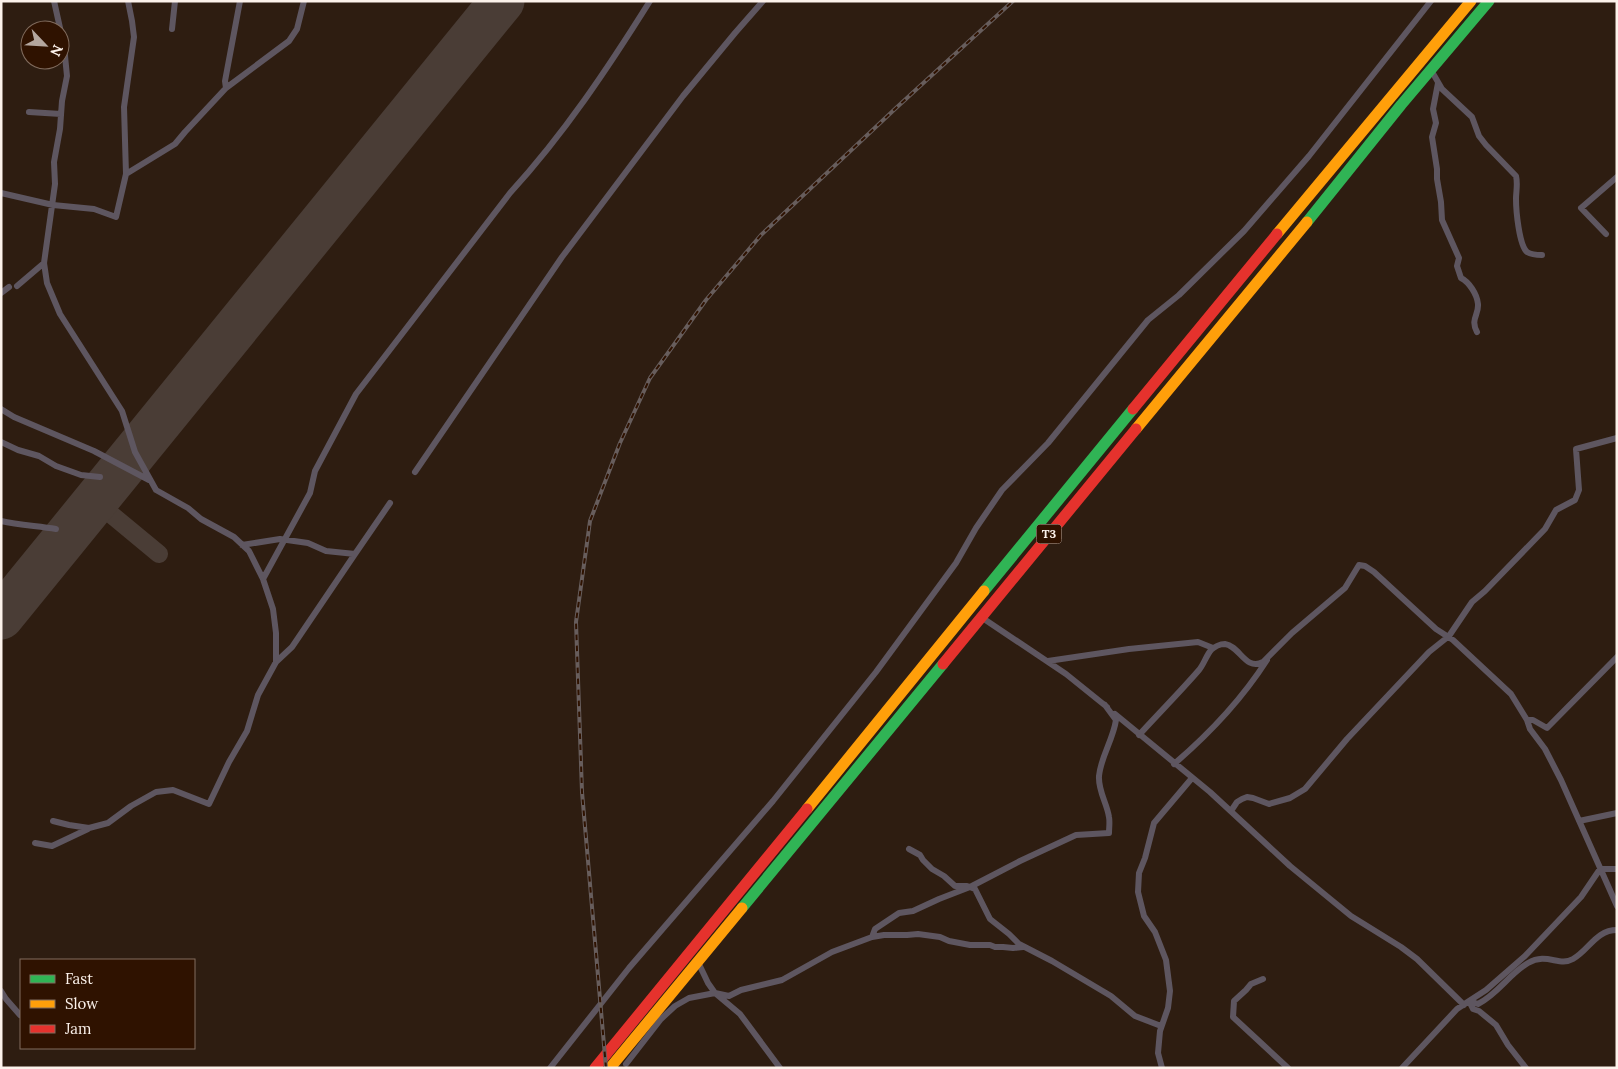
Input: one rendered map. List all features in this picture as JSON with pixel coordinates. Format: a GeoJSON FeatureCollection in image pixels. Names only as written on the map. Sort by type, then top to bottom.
{"type":"FeatureCollection","features":[{"type":"Feature","properties":{"kind":"highway","name":"T3"},"geometry":{"type":"LineString","coordinates":[[595,1068],[1064,492],[1471,1]]}},
{"type":"Feature","properties":{"kind":"highway","name":"T3"},"geometry":{"type":"LineString","coordinates":[[610,1068],[1489,1]]}},
{"type":"Feature","properties":{"kind":"street"},"geometry":{"type":"LineString","coordinates":[[54,1],[67,64],[67,76],[54,162],[55,184],[53,205],[44,263],[47,283],[55,304],[122,411],[135,452],[156,490],[188,508],[202,519],[234,536],[248,552],[263,578],[273,609],[276,633],[276,662]]}},
{"type":"Feature","properties":{"kind":"street"},"geometry":{"type":"LineString","coordinates":[[1,193],[53,205],[94,209],[116,217],[126,174],[124,107],[134,37],[128,1]]}},
{"type":"Feature","properties":{"kind":"street"},"geometry":{"type":"LineString","coordinates":[[172,29],[175,1]]}},
{"type":"Feature","properties":{"kind":"street"},"geometry":{"type":"LineString","coordinates":[[226,88],[225,81],[240,1]]}},
{"type":"Feature","properties":{"kind":"street"},"geometry":{"type":"LineString","coordinates":[[126,174],[175,144],[226,88],[290,41],[297,29],[304,1]]}},
{"type":"Feature","properties":{"kind":"street"},"geometry":{"type":"LineString","coordinates":[[263,578],[310,493],[315,471],[356,394],[606,72],[650,1]]}},
{"type":"Feature","properties":{"kind":"street"},"geometry":{"type":"LineString","coordinates":[[415,472],[562,257],[683,96],[734,33],[763,1]]}},
{"type":"Feature","properties":{"kind":"street"},"geometry":{"type":"LineString","coordinates":[[550,1068],[629,968],[773,801],[876,672],[956,563],[976,528],[1002,490],[1048,443],[1148,320],[1179,295],[1244,231],[1309,156],[1432,1]]}},
{"type":"Feature","properties":{"kind":"street"},"geometry":{"type":"LineString","coordinates":[[1431,70],[1442,89],[1472,117],[1479,136],[1486,145],[1516,176],[1518,182],[1516,199],[1524,247],[1528,252],[1542,255]]}},
{"type":"Feature","properties":{"kind":"street"},"geometry":{"type":"LineString","coordinates":[[1438,83],[1433,109],[1436,123],[1432,137],[1438,169],[1437,179],[1442,220],[1458,258],[1457,266],[1460,278],[1470,283],[1478,304],[1474,320],[1477,332]]}},
{"type":"Feature","properties":{"kind":"street"},"geometry":{"type":"LineString","coordinates":[[29,112],[61,114]]}},
{"type":"Feature","properties":{"kind":"street"},"geometry":{"type":"LineString","coordinates":[[1606,234],[1581,208],[1617,177]]}},
{"type":"Feature","properties":{"kind":"street"},"geometry":{"type":"LineString","coordinates":[[17,286],[44,263]]}},
{"type":"Feature","properties":{"kind":"street"},"geometry":{"type":"LineString","coordinates":[[1,293],[9,287]]}},
{"type":"Feature","properties":{"kind":"street"},"geometry":{"type":"LineString","coordinates":[[1,409],[94,451],[150,480]]}},
{"type":"Feature","properties":{"kind":"street"},"geometry":{"type":"LineString","coordinates":[[1231,810],[1237,802],[1247,797],[1269,804],[1290,798],[1305,789],[1347,739],[1429,652],[1448,636],[1472,602],[1485,592],[1545,529],[1556,510],[1575,500],[1579,490],[1576,449],[1617,438]]}},
{"type":"Feature","properties":{"kind":"street"},"geometry":{"type":"LineString","coordinates":[[1,442],[18,450],[39,456],[56,466],[81,475],[100,477]]}},
{"type":"Feature","properties":{"kind":"street"},"geometry":{"type":"LineString","coordinates":[[35,842],[52,846],[89,828],[108,823],[131,806],[156,792],[173,790],[209,804],[229,762],[247,731],[258,695],[276,662],[292,647],[390,503]]}},
{"type":"Feature","properties":{"kind":"street"},"geometry":{"type":"LineString","coordinates":[[1,521],[56,529]]}},
{"type":"Feature","properties":{"kind":"street"},"geometry":{"type":"LineString","coordinates":[[242,545],[283,539],[308,543],[326,551],[355,554]]}},
{"type":"Feature","properties":{"kind":"street"},"geometry":{"type":"LineString","coordinates":[[1139,735],[1197,671],[1213,648],[1220,644],[1226,644],[1249,663],[1254,665],[1263,662],[1292,633],[1345,588],[1359,565],[1365,566],[1436,629],[1453,640],[1511,694],[1561,780],[1617,906]]}},
{"type":"Feature","properties":{"kind":"street"},"geometry":{"type":"LineString","coordinates":[[981,617],[1066,674],[1231,810],[1290,866],[1351,916],[1410,953],[1473,1009],[1480,1011],[1496,1025],[1508,1045],[1526,1068]]}},
{"type":"Feature","properties":{"kind":"street"},"geometry":{"type":"LineString","coordinates":[[1048,662],[1129,649],[1198,642],[1213,648]]}},
{"type":"Feature","properties":{"kind":"street"},"geometry":{"type":"LineString","coordinates":[[1174,764],[1208,733],[1252,684],[1271,655]]}},
{"type":"Feature","properties":{"kind":"street"},"geometry":{"type":"LineString","coordinates":[[1527,720],[1533,720],[1547,728],[1617,657]]}},
{"type":"Feature","properties":{"kind":"street"},"geometry":{"type":"LineString","coordinates":[[872,937],[875,929],[900,913],[913,911],[945,896],[970,888],[1020,861],[1076,835],[1109,833],[1109,816],[1099,778],[1101,762],[1116,720],[1105,705]]}},
{"type":"Feature","properties":{"kind":"street"},"geometry":{"type":"LineString","coordinates":[[1162,1068],[1158,1053],[1160,1031],[1168,1008],[1170,990],[1166,960],[1155,932],[1144,916],[1138,892],[1139,873],[1154,823],[1192,778]]}},
{"type":"Feature","properties":{"kind":"street"},"geometry":{"type":"LineString","coordinates":[[1579,821],[1617,813]]}},
{"type":"Feature","properties":{"kind":"street"},"geometry":{"type":"LineString","coordinates":[[53,821],[89,828]]}},
{"type":"Feature","properties":{"kind":"street"},"geometry":{"type":"LineString","coordinates":[[909,849],[920,855],[932,869],[944,876],[955,886],[976,889],[990,919],[1023,947],[1052,961],[1111,996],[1135,1016],[1162,1026]]}},
{"type":"Feature","properties":{"kind":"street"},"geometry":{"type":"LineString","coordinates":[[1402,1068],[1457,1009],[1486,990],[1525,956],[1581,897],[1600,869]]}},
{"type":"Feature","properties":{"kind":"street"},"geometry":{"type":"LineString","coordinates":[[1600,869],[1617,869]]}},
{"type":"Feature","properties":{"kind":"street"},"geometry":{"type":"LineString","coordinates":[[1467,1003],[1478,1004],[1486,1000],[1518,970],[1529,963],[1546,958],[1565,962],[1573,959],[1602,934],[1617,930]]}},
{"type":"Feature","properties":{"kind":"street"},"geometry":{"type":"LineString","coordinates":[[626,1066],[661,1019],[675,1006],[688,998],[715,993],[728,996],[741,990],[782,980],[832,952],[872,937],[918,934],[940,937],[949,941],[970,945],[1023,947]]}},
{"type":"Feature","properties":{"kind":"street"},"geometry":{"type":"LineString","coordinates":[[698,962],[715,993],[740,1014],[780,1068]]}},
{"type":"Feature","properties":{"kind":"street"},"geometry":{"type":"LineString","coordinates":[[1263,979],[1251,984],[1234,1001],[1233,1017],[1288,1068]]}},
{"type":"Feature","properties":{"kind":"street"},"geometry":{"type":"LineString","coordinates":[[1,991],[6,1000],[20,1015]]}},
{"type":"Feature","properties":{"kind":"street"},"geometry":{"type":"LineString","coordinates":[[626,1049],[626,1066]]}},
{"type":"Feature","properties":{"kind":"taxiway"},"geometry":{"type":"LineString","coordinates":[[95,501],[159,554]]}},
{"type":"Feature","properties":{"kind":"runway"},"geometry":{"type":"LineString","coordinates":[[1,617],[502,1]]}},
{"type":"Feature","properties":{"kind":"railway"},"geometry":{"type":"LineString","coordinates":[[606,1068],[582,792],[576,622],[590,521],[620,443],[650,378],[706,300],[761,235],[1013,1]]}},
{"type":"Feature","properties":{"kind":"traffic: fast"},"geometry":{"type":"LineString","coordinates":[[1307,222],[1401,105],[1489,1]]}},
{"type":"Feature","properties":{"kind":"traffic: fast"},"geometry":{"type":"LineString","coordinates":[[984,591],[1133,409]]}},
{"type":"Feature","properties":{"kind":"traffic: fast"},"geometry":{"type":"LineString","coordinates":[[742,908],[943,664]]}},
{"type":"Feature","properties":{"kind":"traffic: slow"},"geometry":{"type":"LineString","coordinates":[[1277,234],[1471,1]]}},
{"type":"Feature","properties":{"kind":"traffic: slow"},"geometry":{"type":"LineString","coordinates":[[1136,429],[1307,222]]}},
{"type":"Feature","properties":{"kind":"traffic: slow"},"geometry":{"type":"LineString","coordinates":[[807,809],[984,591]]}},
{"type":"Feature","properties":{"kind":"traffic: slow"},"geometry":{"type":"LineString","coordinates":[[610,1068],[742,908]]}},
{"type":"Feature","properties":{"kind":"traffic: jam"},"geometry":{"type":"LineString","coordinates":[[1133,409],[1277,234]]}},
{"type":"Feature","properties":{"kind":"traffic: jam"},"geometry":{"type":"LineString","coordinates":[[943,664],[1136,429]]}},
{"type":"Feature","properties":{"kind":"traffic: jam"},"geometry":{"type":"LineString","coordinates":[[595,1068],[807,809]]}}]}
